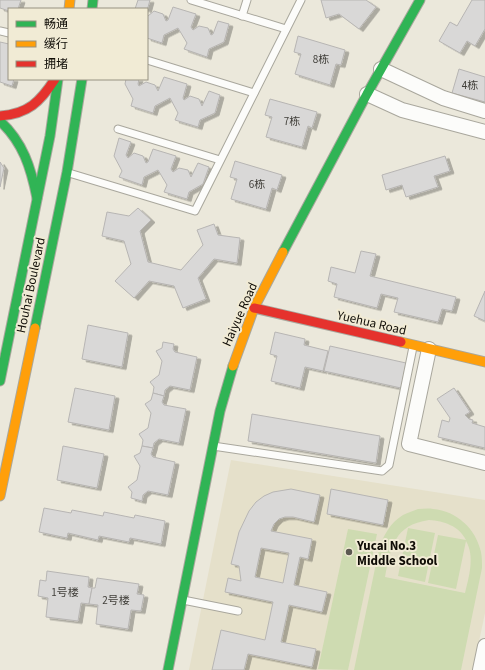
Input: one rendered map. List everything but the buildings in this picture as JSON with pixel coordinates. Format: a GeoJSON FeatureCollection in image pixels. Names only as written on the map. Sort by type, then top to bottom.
{"type":"FeatureCollection","features":[{"type":"Feature","properties":{"kind":"street","name":"Haiyue Road"},"geometry":{"type":"LineString","coordinates":[[168,670],[213,446],[234,360],[254,308],[380,69],[420,0]]}},
{"type":"Feature","properties":{"kind":"street"},"geometry":{"type":"LineString","coordinates":[[380,69],[443,98],[485,111]]}},
{"type":"Feature","properties":{"kind":"street"},"geometry":{"type":"LineString","coordinates":[[0,116],[19,114],[29,109],[40,101],[54,80]]}},
{"type":"Feature","properties":{"kind":"street","name":"Houhai Boulevard"},"geometry":{"type":"LineString","coordinates":[[0,381],[37,200],[58,80]]}},
{"type":"Feature","properties":{"kind":"street","name":"Houhai Boulevard"},"geometry":{"type":"LineString","coordinates":[[0,496],[67,172],[82,80]]}},
{"type":"Feature","properties":{"kind":"street"},"geometry":{"type":"LineString","coordinates":[[367,94],[402,110],[485,132]]}},
{"type":"Feature","properties":{"kind":"street"},"geometry":{"type":"LineString","coordinates":[[0,121],[15,135],[29,162],[34,178],[37,200]]}},
{"type":"Feature","properties":{"kind":"street","name":"Yuehua Road"},"geometry":{"type":"LineString","coordinates":[[254,308],[485,362]]}},
{"type":"Feature","properties":{"kind":"street"},"geometry":{"type":"LineString","coordinates":[[429,349],[409,444],[485,463]]}},
{"type":"Feature","properties":{"kind":"street"},"geometry":{"type":"LineString","coordinates":[[480,670],[485,646]]}},
{"type":"Feature","properties":{"kind":"lane"},"geometry":{"type":"LineString","coordinates":[[191,0],[286,29]]}},
{"type":"Feature","properties":{"kind":"lane"},"geometry":{"type":"LineString","coordinates":[[242,16],[247,0]]}},
{"type":"Feature","properties":{"kind":"lane"},"geometry":{"type":"LineString","coordinates":[[67,172],[195,211],[301,0]]}},
{"type":"Feature","properties":{"kind":"lane"},"geometry":{"type":"LineString","coordinates":[[148,60],[254,92]]}},
{"type":"Feature","properties":{"kind":"lane"},"geometry":{"type":"LineString","coordinates":[[118,129],[220,160]]}},
{"type":"Feature","properties":{"kind":"lane"},"geometry":{"type":"LineString","coordinates":[[213,446],[382,471],[389,465],[414,345]]}},
{"type":"Feature","properties":{"kind":"lane"},"geometry":{"type":"LineString","coordinates":[[182,600],[238,611]]}},
{"type":"Feature","properties":{"kind":"shaded area","name":"Yucai No.3 Middle School"},"geometry":{"type":"Polygon","coordinates":[[[231,460],[485,500],[485,613],[473,670],[189,670],[231,460]]]}},
{"type":"Feature","properties":{"kind":"green space"},"geometry":{"type":"Polygon","coordinates":[[[418,509],[442,510],[457,517],[475,536],[481,552],[482,568],[461,670],[354,670],[379,549],[385,535],[394,522],[403,515],[418,509]],[[429,520],[417,523],[401,532],[392,547],[385,577],[465,593],[471,560],[469,547],[466,541],[456,589],[428,583],[438,535],[466,540],[455,528],[445,523],[429,520]]]}},
{"type":"Feature","properties":{"kind":"green space"},"geometry":{"type":"Polygon","coordinates":[[[408,528],[435,533],[425,582],[398,576],[408,528]]]}},
{"type":"Feature","properties":{"kind":"green space"},"geometry":{"type":"Polygon","coordinates":[[[348,529],[377,534],[348,670],[318,669],[348,529]]]}},
{"type":"Feature","properties":{"kind":"traffic: fast"},"geometry":{"type":"LineString","coordinates":[[92,8],[93,0]]}},
{"type":"Feature","properties":{"kind":"traffic: fast"},"geometry":{"type":"LineString","coordinates":[[283,252],[367,94],[420,0]]}},
{"type":"Feature","properties":{"kind":"traffic: fast"},"geometry":{"type":"LineString","coordinates":[[0,381],[50,136],[58,80]]}},
{"type":"Feature","properties":{"kind":"traffic: fast"},"geometry":{"type":"LineString","coordinates":[[35,328],[67,172],[82,80]]}},
{"type":"Feature","properties":{"kind":"traffic: fast"},"geometry":{"type":"LineString","coordinates":[[0,121],[15,138],[25,156],[32,176],[37,198]]}},
{"type":"Feature","properties":{"kind":"traffic: fast"},"geometry":{"type":"LineString","coordinates":[[168,670],[220,411],[233,366]]}},
{"type":"Feature","properties":{"kind":"traffic: slow"},"geometry":{"type":"LineString","coordinates":[[69,8],[70,0]]}},
{"type":"Feature","properties":{"kind":"traffic: slow"},"geometry":{"type":"LineString","coordinates":[[233,366],[254,308],[283,252]]}},
{"type":"Feature","properties":{"kind":"traffic: slow"},"geometry":{"type":"LineString","coordinates":[[0,496],[35,328]]}},
{"type":"Feature","properties":{"kind":"traffic: slow"},"geometry":{"type":"LineString","coordinates":[[401,342],[485,362]]}},
{"type":"Feature","properties":{"kind":"traffic: jam"},"geometry":{"type":"LineString","coordinates":[[0,116],[18,113],[26,109],[44,94],[54,80]]}},
{"type":"Feature","properties":{"kind":"traffic: jam"},"geometry":{"type":"LineString","coordinates":[[254,308],[401,342]]}},
{"type":"Feature","properties":{"kind":"place","name":"Yucai No.3 Middle School"},"geometry":{"type":"Point","coordinates":[349,552]}}]}
